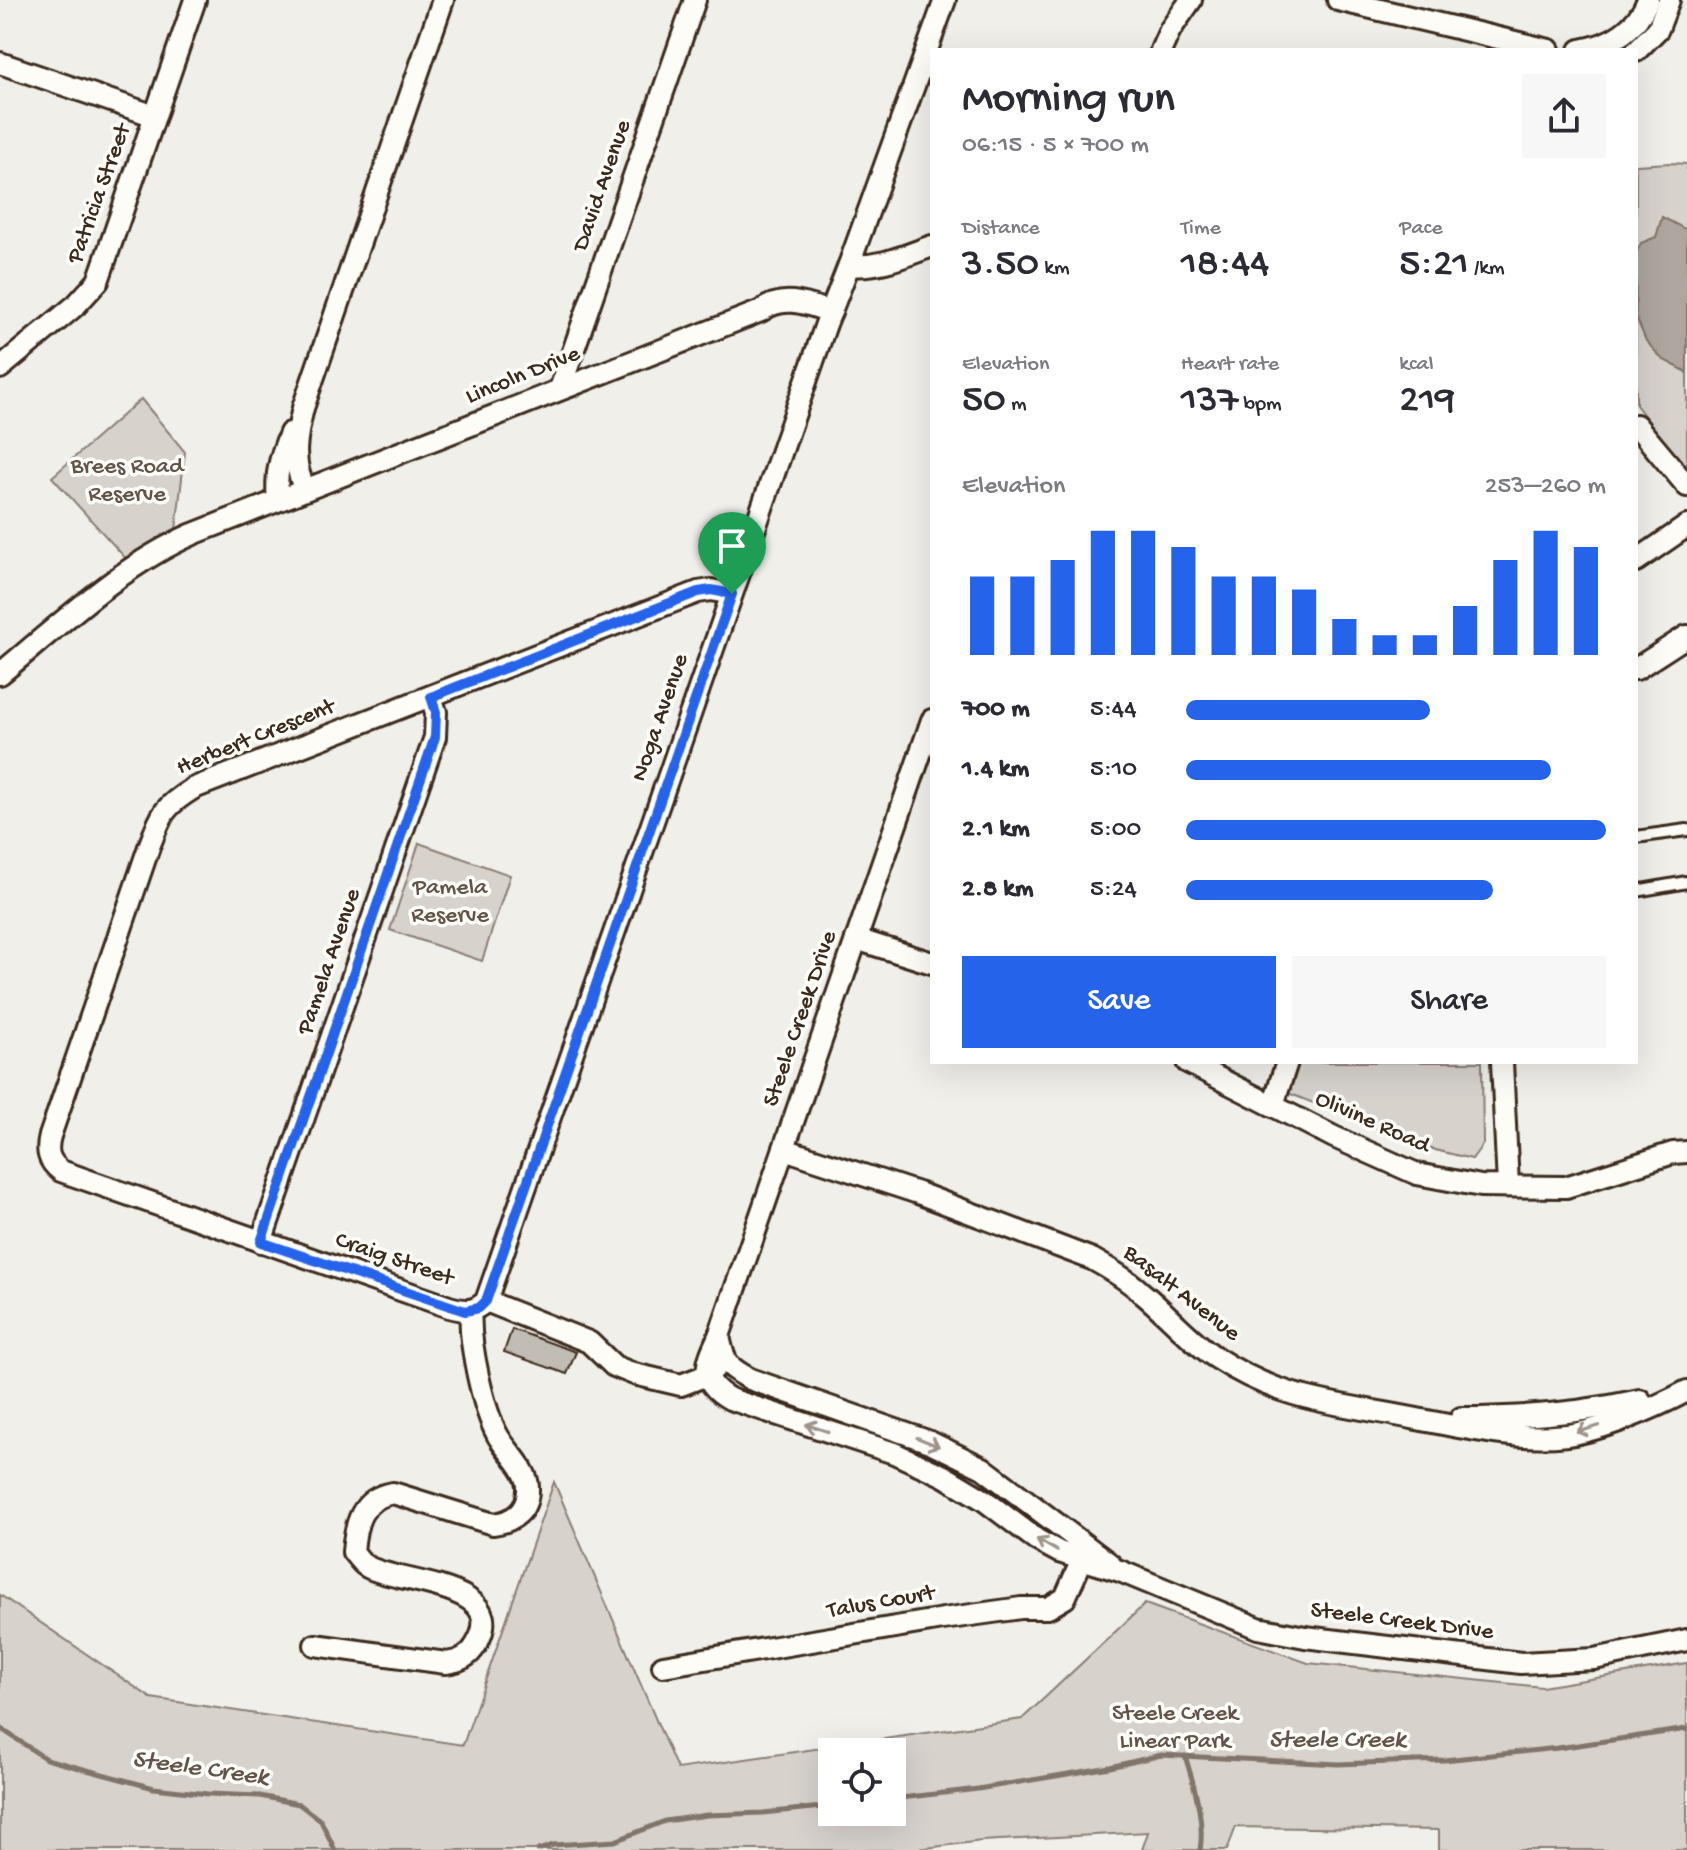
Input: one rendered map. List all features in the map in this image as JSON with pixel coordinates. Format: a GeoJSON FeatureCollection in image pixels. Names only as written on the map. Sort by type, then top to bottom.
{"type":"FeatureCollection","features":[{"type":"Feature","properties":{"kind":"street","name":"Patricia Street"},"geometry":{"type":"LineString","coordinates":[[0,368],[76,305],[98,281],[195,0]]}},
{"type":"Feature","properties":{"kind":"street"},"geometry":{"type":"LineString","coordinates":[[278,500],[276,480],[279,461],[303,408],[443,0]]}},
{"type":"Feature","properties":{"kind":"street","name":"David Avenue"},"geometry":{"type":"LineString","coordinates":[[560,389],[695,0]]}},
{"type":"Feature","properties":{"kind":"street","name":"Noga Avenue"},"geometry":{"type":"LineString","coordinates":[[478,1306],[828,318],[945,0]]}},
{"type":"Feature","properties":{"kind":"street"},"geometry":{"type":"LineString","coordinates":[[1162,48],[1170,30],[1191,0]]}},
{"type":"Feature","properties":{"kind":"street"},"geometry":{"type":"LineString","coordinates":[[1338,0],[1541,48]]}},
{"type":"Feature","properties":{"kind":"street"},"geometry":{"type":"LineString","coordinates":[[1593,48],[1618,38],[1637,18],[1648,0]]}},
{"type":"Feature","properties":{"kind":"street"},"geometry":{"type":"LineString","coordinates":[[1638,49],[1658,29],[1669,0]]}},
{"type":"Feature","properties":{"kind":"street"},"geometry":{"type":"LineString","coordinates":[[1637,18],[1652,35]]}},
{"type":"Feature","properties":{"kind":"street"},"geometry":{"type":"LineString","coordinates":[[0,63],[155,116]]}},
{"type":"Feature","properties":{"kind":"street"},"geometry":{"type":"LineString","coordinates":[[849,265],[868,267],[882,264],[930,247]]}},
{"type":"Feature","properties":{"kind":"street","name":"Lincoln Drive"},"geometry":{"type":"LineString","coordinates":[[0,674],[98,593],[176,541],[761,311],[778,301],[802,303],[828,318]]}},
{"type":"Feature","properties":{"kind":"street"},"geometry":{"type":"LineString","coordinates":[[303,408],[295,458],[305,489]]}},
{"type":"Feature","properties":{"kind":"street"},"geometry":{"type":"LineString","coordinates":[[1638,427],[1687,486]]}},
{"type":"Feature","properties":{"kind":"street"},"geometry":{"type":"LineString","coordinates":[[1638,560],[1687,526]]}},
{"type":"Feature","properties":{"kind":"street","name":"Herbert Crescent"},"geometry":{"type":"LineString","coordinates":[[61,1171],[49,1157],[50,1136],[161,814],[171,802],[194,788],[698,592],[711,590],[732,594]]}},
{"type":"Feature","properties":{"kind":"street"},"geometry":{"type":"LineString","coordinates":[[1638,668],[1687,636]]}},
{"type":"Feature","properties":{"kind":"street","name":"Pamela Avenue"},"geometry":{"type":"LineString","coordinates":[[261,1242],[435,737],[436,712],[431,697]]}},
{"type":"Feature","properties":{"kind":"street","name":"Steele Creek Drive"},"geometry":{"type":"LineString","coordinates":[[928,742],[856,939],[719,1336],[707,1362],[707,1375],[719,1392],[730,1399],[894,1453],[944,1476],[1059,1552],[1120,1571],[1258,1628],[1305,1637],[1521,1663],[1594,1659],[1687,1640]]}},
{"type":"Feature","properties":{"kind":"street"},"geometry":{"type":"LineString","coordinates":[[856,939],[930,962]]}},
{"type":"Feature","properties":{"kind":"street","name":"Olivine Road"},"geometry":{"type":"LineString","coordinates":[[1191,1064],[1334,1137],[1417,1174],[1481,1186],[1566,1187],[1673,1153],[1687,1152]]}},
{"type":"Feature","properties":{"kind":"street"},"geometry":{"type":"LineString","coordinates":[[1273,1105],[1286,1064]]}},
{"type":"Feature","properties":{"kind":"street"},"geometry":{"type":"LineString","coordinates":[[1502,1064],[1508,1186]]}},
{"type":"Feature","properties":{"kind":"street","name":"Basalt Avenue"},"geometry":{"type":"LineString","coordinates":[[784,1149],[918,1193],[1092,1259],[1142,1292],[1213,1356],[1273,1388],[1310,1401],[1413,1418],[1557,1415],[1597,1410],[1687,1390]]}},
{"type":"Feature","properties":{"kind":"street","name":"Craig Street"},"geometry":{"type":"LineString","coordinates":[[61,1171],[449,1307],[478,1306],[470,1329],[477,1368],[493,1425],[527,1478],[529,1490],[524,1505],[516,1518],[493,1524],[393,1493],[380,1495],[368,1503],[359,1516],[353,1552],[366,1566],[452,1590],[471,1601],[481,1616],[483,1630],[478,1642],[470,1654],[459,1661],[446,1663],[315,1645]]}},
{"type":"Feature","properties":{"kind":"street"},"geometry":{"type":"LineString","coordinates":[[478,1306],[581,1338],[614,1366],[681,1385],[707,1375],[724,1360],[719,1336]]}},
{"type":"Feature","properties":{"kind":"street","name":"Steele Creek Drive"},"geometry":{"type":"LineString","coordinates":[[724,1360],[750,1379],[930,1442],[983,1468],[1120,1571]]}},
{"type":"Feature","properties":{"kind":"street","name":"Talus Court"},"geometry":{"type":"LineString","coordinates":[[663,1666],[943,1619],[1021,1608],[1048,1608],[1065,1598],[1082,1560]]}},
{"type":"Feature","properties":{"kind":"lane"},"geometry":{"type":"LineString","coordinates":[[1638,837],[1687,830]]}},
{"type":"Feature","properties":{"kind":"lane"},"geometry":{"type":"LineString","coordinates":[[1638,891],[1687,882]]}},
{"type":"Feature","properties":{"kind":"green space"},"geometry":{"type":"Polygon","coordinates":[[[1687,164],[1687,470],[1638,408],[1638,165],[1687,164]]]}},
{"type":"Feature","properties":{"kind":"green space","name":"Brees Road Reserve"},"geometry":{"type":"Polygon","coordinates":[[[141,399],[185,452],[176,530],[128,561],[52,477],[141,399]]]}},
{"type":"Feature","properties":{"kind":"green space","name":"Pamela Reserve"},"geometry":{"type":"Polygon","coordinates":[[[419,843],[510,875],[482,961],[390,930],[419,843]]]}},
{"type":"Feature","properties":{"kind":"green space"},"geometry":{"type":"Polygon","coordinates":[[[1283,1064],[1482,1064],[1483,1144],[1472,1159],[1431,1149],[1275,1088],[1283,1064]]]}},
{"type":"Feature","properties":{"kind":"green space","name":"Steele Creek Linear Park"},"geometry":{"type":"Polygon","coordinates":[[[554,1482],[677,1769],[818,1749],[818,1826],[906,1826],[906,1738],[891,1738],[1022,1719],[1145,1604],[1308,1663],[1542,1687],[1687,1663],[1687,1850],[1439,1850],[1439,1830],[1236,1827],[1227,1850],[1142,1850],[1148,1832],[982,1841],[910,1850],[0,1850],[0,1595],[151,1698],[463,1745],[554,1482]]]}},
{"type":"Feature","properties":{"kind":"shaded area"},"geometry":{"type":"Polygon","coordinates":[[[1662,217],[1687,230],[1687,372],[1662,359],[1646,341],[1638,322],[1638,249],[1641,243],[1656,237],[1662,217]]]}},
{"type":"Feature","properties":{"kind":"building"},"geometry":{"type":"Polygon","coordinates":[[[512,1329],[576,1352],[567,1374],[504,1352],[512,1329]]]}},
{"type":"Feature","properties":{"kind":"waterway","name":"Steele Creek"},"geometry":{"type":"LineString","coordinates":[[0,1728],[46,1759],[154,1788],[260,1796],[299,1804],[321,1821],[335,1850]]}},
{"type":"Feature","properties":{"kind":"waterway","name":"Steele Creek"},"geometry":{"type":"LineString","coordinates":[[906,1797],[978,1789],[1110,1767],[1161,1755],[1338,1764],[1444,1760],[1558,1748],[1687,1729]]}},
{"type":"Feature","properties":{"kind":"waterway"},"geometry":{"type":"LineString","coordinates":[[1185,1756],[1200,1815],[1200,1850]]}},
{"type":"Feature","properties":{"kind":"waterway","name":"Steele Creek"},"geometry":{"type":"LineString","coordinates":[[538,1850],[553,1845],[615,1841],[665,1821],[818,1807]]}},
{"type":"Feature","properties":{"kind":"route"},"geometry":{"type":"LineString","coordinates":[[711,590],[732,594],[491,1294],[486,1301],[479,1308],[465,1311],[449,1307],[261,1242],[435,737],[436,712],[431,697],[698,592],[711,590]]}}]}
